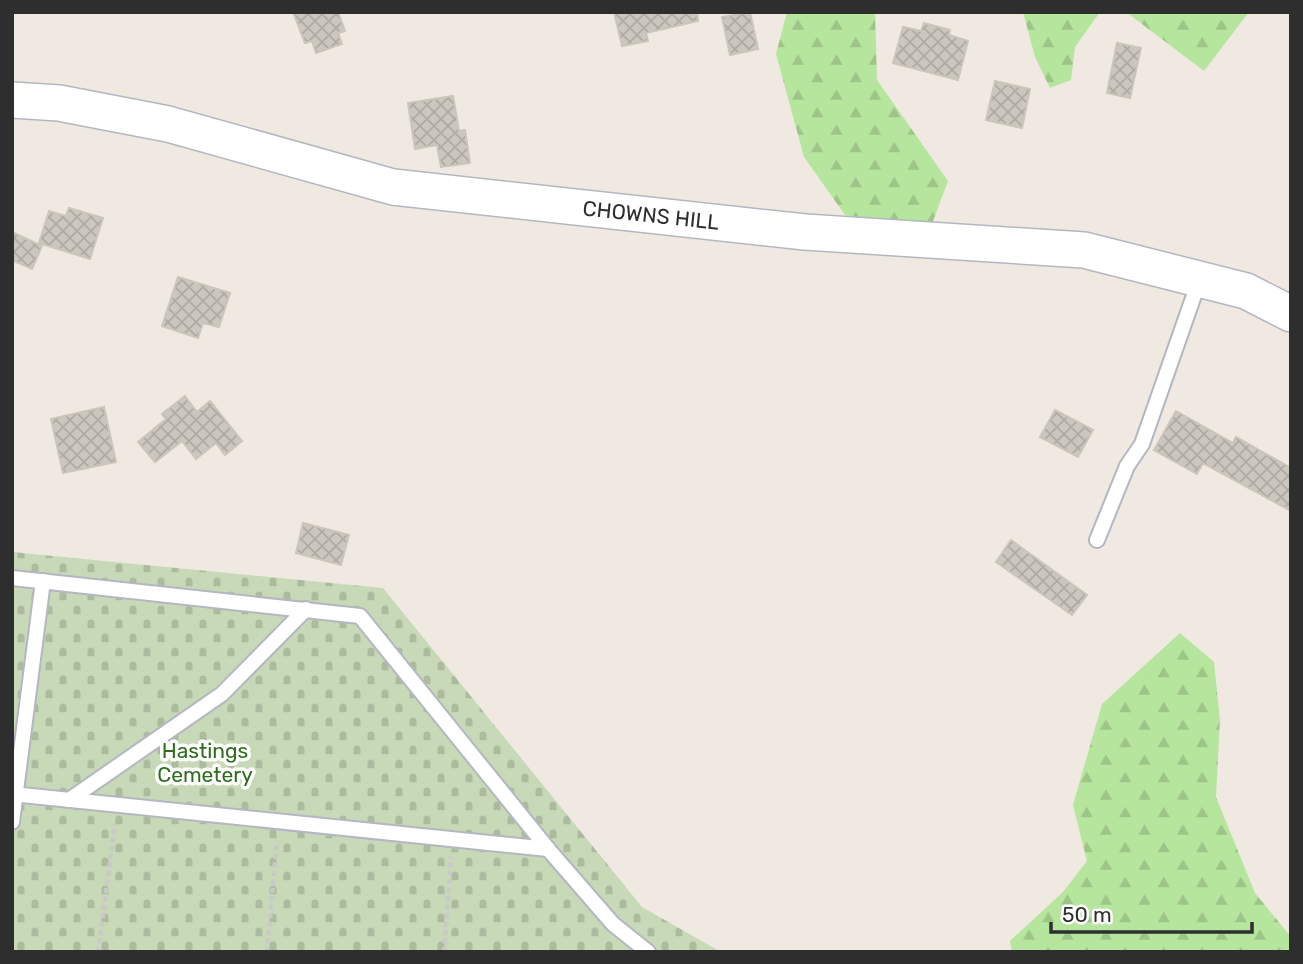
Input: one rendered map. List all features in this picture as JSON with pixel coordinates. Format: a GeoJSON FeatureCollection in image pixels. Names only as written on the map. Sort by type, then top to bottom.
{"type":"FeatureCollection","features":[{"type":"Feature","properties":{"kind":"street","name":"CHOWNS HILL"},"geometry":{"type":"LineString","coordinates":[[12,100],[59,103],[168,124],[393,187],[805,232],[1084,250],[1246,291],[1291,314]]}},
{"type":"Feature","properties":{"kind":"lane"},"geometry":{"type":"LineString","coordinates":[[1097,540],[1127,466],[1142,444],[1199,279]]}},
{"type":"Feature","properties":{"kind":"lane"},"geometry":{"type":"LineString","coordinates":[[12,578],[360,616],[548,849],[613,924],[648,952]]}},
{"type":"Feature","properties":{"kind":"lane"},"geometry":{"type":"LineString","coordinates":[[12,822],[43,581]]}},
{"type":"Feature","properties":{"kind":"lane"},"geometry":{"type":"LineString","coordinates":[[69,800],[222,694],[306,609]]}},
{"type":"Feature","properties":{"kind":"lane"},"geometry":{"type":"LineString","coordinates":[[14,794],[548,849]]}},
{"type":"Feature","properties":{"kind":"path"},"geometry":{"type":"LineString","coordinates":[[98,952],[117,805]]}},
{"type":"Feature","properties":{"kind":"path"},"geometry":{"type":"LineString","coordinates":[[267,952],[279,820]]}},
{"type":"Feature","properties":{"kind":"path"},"geometry":{"type":"LineString","coordinates":[[444,952],[452,838]]}},
{"type":"Feature","properties":{"kind":"green space"},"geometry":{"type":"Polygon","coordinates":[[[787,12],[875,12],[877,80],[948,181],[930,229],[845,215],[804,157],[776,54],[787,12]]]}},
{"type":"Feature","properties":{"kind":"green space"},"geometry":{"type":"Polygon","coordinates":[[[1023,12],[1100,12],[1075,47],[1071,80],[1050,88],[1035,57],[1023,12]]]}},
{"type":"Feature","properties":{"kind":"green space"},"geometry":{"type":"Polygon","coordinates":[[[1126,12],[1249,12],[1204,71],[1126,12]]]}},
{"type":"Feature","properties":{"kind":"green space","name":"Hastings Cemetery"},"geometry":{"type":"Polygon","coordinates":[[[12,552],[383,588],[642,907],[721,952],[12,952],[12,552]]]}},
{"type":"Feature","properties":{"kind":"green space"},"geometry":{"type":"Polygon","coordinates":[[[1180,633],[1214,662],[1220,720],[1216,797],[1255,893],[1291,937],[1291,952],[1012,952],[1010,941],[1063,892],[1087,861],[1073,805],[1102,704],[1180,633]]]}},
{"type":"Feature","properties":{"kind":"building"},"geometry":{"type":"Polygon","coordinates":[[[293,12],[338,12],[345,31],[338,33],[342,44],[316,53],[312,41],[305,43],[293,12]]]}},
{"type":"Feature","properties":{"kind":"building"},"geometry":{"type":"Polygon","coordinates":[[[614,12],[697,12],[698,21],[646,33],[648,41],[622,46],[614,12]]]}},
{"type":"Feature","properties":{"kind":"building"},"geometry":{"type":"Polygon","coordinates":[[[750,12],[758,49],[730,55],[722,17],[750,12]]]}},
{"type":"Feature","properties":{"kind":"building"},"geometry":{"type":"Polygon","coordinates":[[[924,23],[950,30],[949,35],[968,41],[958,80],[893,63],[903,27],[921,31],[924,23]]]}},
{"type":"Feature","properties":{"kind":"building"},"geometry":{"type":"Polygon","coordinates":[[[1117,43],[1141,48],[1130,98],[1107,93],[1117,43]]]}},
{"type":"Feature","properties":{"kind":"building"},"geometry":{"type":"Polygon","coordinates":[[[995,81],[1030,89],[1022,128],[986,120],[995,81]]]}},
{"type":"Feature","properties":{"kind":"building"},"geometry":{"type":"Polygon","coordinates":[[[453,96],[459,131],[465,130],[470,163],[441,167],[437,145],[415,149],[408,103],[453,96]]]}},
{"type":"Feature","properties":{"kind":"building"},"geometry":{"type":"Polygon","coordinates":[[[69,208],[103,218],[90,259],[39,243],[49,211],[66,216],[69,208]]]}},
{"type":"Feature","properties":{"kind":"building"},"geometry":{"type":"Polygon","coordinates":[[[12,232],[42,246],[32,269],[12,260],[12,232]]]}},
{"type":"Feature","properties":{"kind":"building"},"geometry":{"type":"Polygon","coordinates":[[[178,277],[230,293],[219,327],[203,323],[198,338],[162,326],[178,277]]]}},
{"type":"Feature","properties":{"kind":"building"},"geometry":{"type":"Polygon","coordinates":[[[185,396],[197,412],[210,401],[242,441],[225,455],[216,443],[196,459],[182,441],[155,462],[138,442],[166,419],[162,414],[185,396]]]}},
{"type":"Feature","properties":{"kind":"building"},"geometry":{"type":"Polygon","coordinates":[[[104,407],[116,462],[63,473],[51,419],[104,407]]]}},
{"type":"Feature","properties":{"kind":"building"},"geometry":{"type":"Polygon","coordinates":[[[1055,410],[1093,430],[1078,457],[1040,437],[1055,410]]]}},
{"type":"Feature","properties":{"kind":"building"},"geometry":{"type":"Polygon","coordinates":[[[1176,411],[1233,443],[1236,437],[1291,468],[1291,511],[1203,463],[1197,474],[1154,450],[1176,411]]]}},
{"type":"Feature","properties":{"kind":"building"},"geometry":{"type":"Polygon","coordinates":[[[303,523],[349,535],[341,565],[296,553],[303,523]]]}},
{"type":"Feature","properties":{"kind":"building"},"geometry":{"type":"Polygon","coordinates":[[[1011,540],[1087,595],[1072,615],[996,562],[1011,540]]]}}]}
